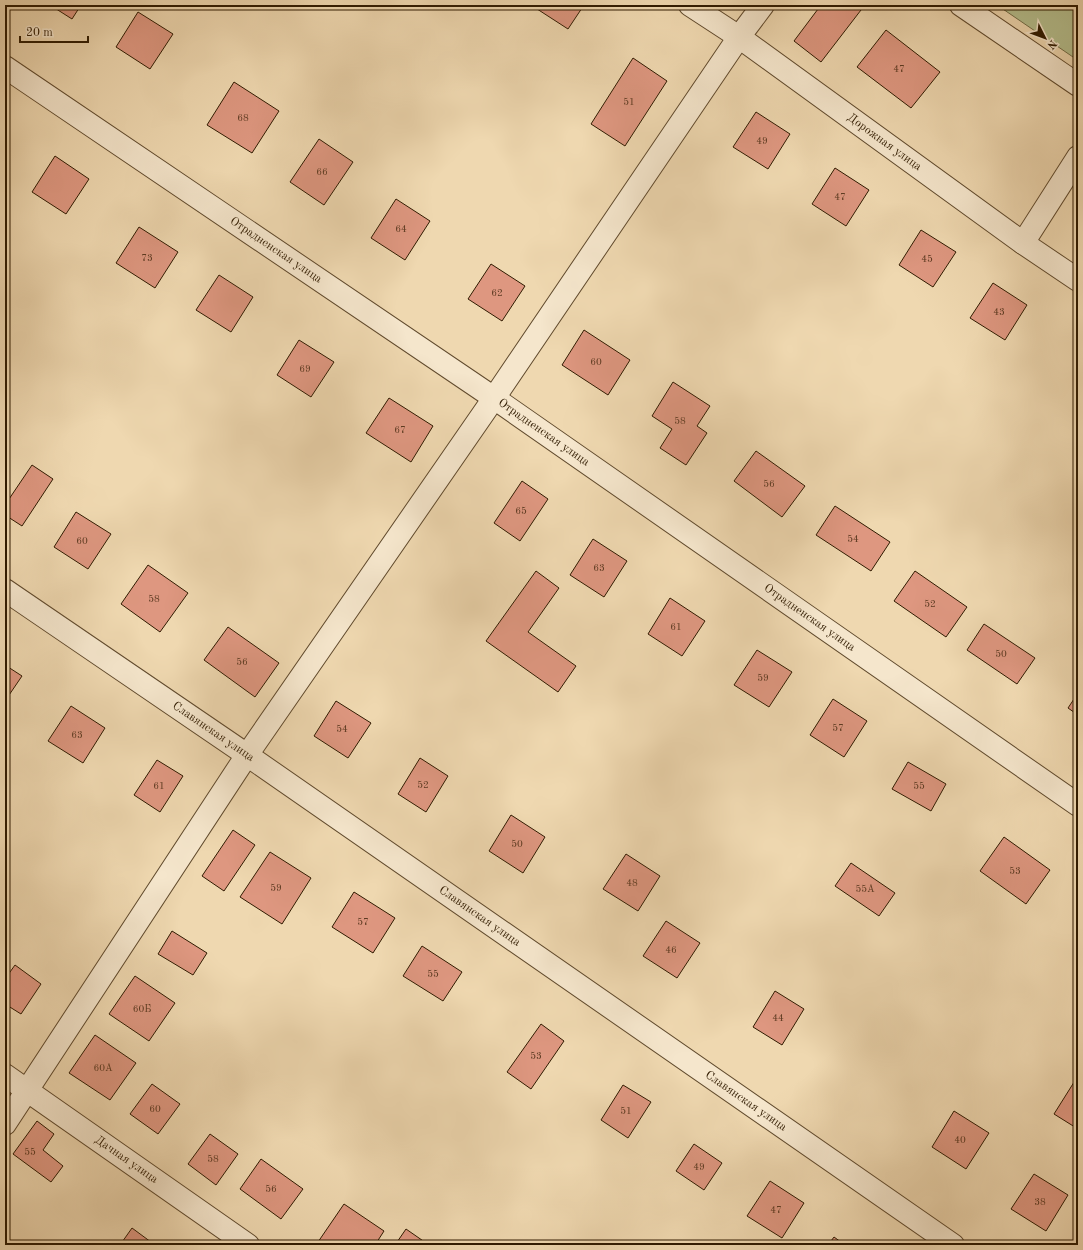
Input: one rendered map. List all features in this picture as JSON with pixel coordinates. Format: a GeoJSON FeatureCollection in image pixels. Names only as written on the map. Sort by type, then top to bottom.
{"type":"FeatureCollection","features":[{"type":"Feature","properties":{"kind":"street","name":"Дорожная улица"},"geometry":{"type":"LineString","coordinates":[[690,5],[738,37],[1022,243],[1078,280]]}},
{"type":"Feature","properties":{"kind":"street"},"geometry":{"type":"LineString","coordinates":[[5,1124],[247,755],[494,398],[738,37],[763,5]]}},
{"type":"Feature","properties":{"kind":"street"},"geometry":{"type":"LineString","coordinates":[[961,5],[1078,85]]}},
{"type":"Feature","properties":{"kind":"street","name":"Отрадненская улица"},"geometry":{"type":"LineString","coordinates":[[5,67],[494,398],[1078,805]]}},
{"type":"Feature","properties":{"kind":"street"},"geometry":{"type":"LineString","coordinates":[[1022,243],[1078,158]]}},
{"type":"Feature","properties":{"kind":"street","name":"Славянская улица"},"geometry":{"type":"LineString","coordinates":[[5,590],[247,755],[953,1245]]}},
{"type":"Feature","properties":{"kind":"street","name":"Дачная улица"},"geometry":{"type":"LineString","coordinates":[[5,1075],[248,1245]]}},
{"type":"Feature","properties":{"kind":"green space"},"geometry":{"type":"Polygon","coordinates":[[[997,5],[1078,5],[1078,60],[1073,57],[997,5]]]}},
{"type":"Feature","properties":{"kind":"building"},"geometry":{"type":"Polygon","coordinates":[[[50,5],[81,5],[72,19],[50,5]]]}},
{"type":"Feature","properties":{"kind":"building"},"geometry":{"type":"Polygon","coordinates":[[[535,5],[584,5],[568,29],[534,7],[535,5]]]}},
{"type":"Feature","properties":{"kind":"building"},"geometry":{"type":"Polygon","coordinates":[[[821,5],[855,5],[861,10],[821,62],[794,41],[821,5]]]}},
{"type":"Feature","properties":{"kind":"building"},"geometry":{"type":"Polygon","coordinates":[[[138,12],[173,34],[150,69],[116,47],[138,12]]]}},
{"type":"Feature","properties":{"kind":"building"},"geometry":{"type":"Polygon","coordinates":[[[886,30],[940,72],[911,108],[857,67],[886,30]]]}},
{"type":"Feature","properties":{"kind":"building"},"geometry":{"type":"Polygon","coordinates":[[[633,58],[667,81],[625,146],[591,124],[633,58]]]}},
{"type":"Feature","properties":{"kind":"building"},"geometry":{"type":"Polygon","coordinates":[[[234,82],[279,111],[252,153],[207,125],[234,82]]]}},
{"type":"Feature","properties":{"kind":"building"},"geometry":{"type":"Polygon","coordinates":[[[756,112],[790,134],[768,169],[733,147],[756,112]]]}},
{"type":"Feature","properties":{"kind":"building"},"geometry":{"type":"Polygon","coordinates":[[[319,139],[353,162],[324,205],[290,182],[319,139]]]}},
{"type":"Feature","properties":{"kind":"building"},"geometry":{"type":"Polygon","coordinates":[[[55,156],[89,179],[66,214],[32,192],[55,156]]]}},
{"type":"Feature","properties":{"kind":"building"},"geometry":{"type":"Polygon","coordinates":[[[835,168],[869,190],[846,226],[812,204],[835,168]]]}},
{"type":"Feature","properties":{"kind":"building"},"geometry":{"type":"Polygon","coordinates":[[[396,199],[430,221],[405,260],[371,238],[396,199]]]}},
{"type":"Feature","properties":{"kind":"building"},"geometry":{"type":"Polygon","coordinates":[[[139,227],[178,252],[155,288],[116,263],[139,227]]]}},
{"type":"Feature","properties":{"kind":"building"},"geometry":{"type":"Polygon","coordinates":[[[921,230],[956,252],[933,287],[899,265],[921,230]]]}},
{"type":"Feature","properties":{"kind":"building"},"geometry":{"type":"Polygon","coordinates":[[[491,264],[525,286],[502,321],[468,299],[491,264]]]}},
{"type":"Feature","properties":{"kind":"building"},"geometry":{"type":"Polygon","coordinates":[[[219,275],[253,297],[231,332],[196,310],[219,275]]]}},
{"type":"Feature","properties":{"kind":"building"},"geometry":{"type":"Polygon","coordinates":[[[993,283],[1027,305],[1005,340],[970,318],[993,283]]]}},
{"type":"Feature","properties":{"kind":"building"},"geometry":{"type":"Polygon","coordinates":[[[584,330],[630,360],[608,395],[562,365],[584,330]]]}},
{"type":"Feature","properties":{"kind":"building"},"geometry":{"type":"Polygon","coordinates":[[[299,340],[334,362],[311,397],[277,375],[299,340]]]}},
{"type":"Feature","properties":{"kind":"building"},"geometry":{"type":"Polygon","coordinates":[[[673,382],[710,406],[697,426],[707,433],[686,465],[660,448],[672,429],[652,416],[673,382]]]}},
{"type":"Feature","properties":{"kind":"building"},"geometry":{"type":"Polygon","coordinates":[[[389,398],[433,426],[411,462],[366,433],[389,398]]]}},
{"type":"Feature","properties":{"kind":"building"},"geometry":{"type":"Polygon","coordinates":[[[756,451],[805,486],[782,517],[734,481],[756,451]]]}},
{"type":"Feature","properties":{"kind":"building"},"geometry":{"type":"Polygon","coordinates":[[[32,465],[53,479],[22,526],[5,515],[5,505],[32,465]]]}},
{"type":"Feature","properties":{"kind":"building"},"geometry":{"type":"Polygon","coordinates":[[[522,481],[548,499],[520,541],[494,523],[522,481]]]}},
{"type":"Feature","properties":{"kind":"building"},"geometry":{"type":"Polygon","coordinates":[[[835,506],[890,542],[871,571],[816,535],[835,506]]]}},
{"type":"Feature","properties":{"kind":"building"},"geometry":{"type":"Polygon","coordinates":[[[76,512],[111,534],[88,569],[54,547],[76,512]]]}},
{"type":"Feature","properties":{"kind":"building"},"geometry":{"type":"Polygon","coordinates":[[[593,539],[627,561],[604,597],[570,575],[593,539]]]}},
{"type":"Feature","properties":{"kind":"building"},"geometry":{"type":"Polygon","coordinates":[[[148,565],[188,593],[160,632],[121,604],[148,565]]]}},
{"type":"Feature","properties":{"kind":"building"},"geometry":{"type":"Polygon","coordinates":[[[536,571],[559,588],[528,632],[576,666],[558,692],[486,641],[536,571]]]}},
{"type":"Feature","properties":{"kind":"building"},"geometry":{"type":"Polygon","coordinates":[[[915,571],[967,607],[946,637],[894,601],[915,571]]]}},
{"type":"Feature","properties":{"kind":"building"},"geometry":{"type":"Polygon","coordinates":[[[670,598],[705,621],[682,656],[648,634],[670,598]]]}},
{"type":"Feature","properties":{"kind":"building"},"geometry":{"type":"Polygon","coordinates":[[[984,624],[1035,658],[1017,684],[967,650],[984,624]]]}},
{"type":"Feature","properties":{"kind":"building"},"geometry":{"type":"Polygon","coordinates":[[[228,627],[279,663],[255,697],[204,660],[228,627]]]}},
{"type":"Feature","properties":{"kind":"building"},"geometry":{"type":"Polygon","coordinates":[[[757,650],[792,672],[769,707],[734,685],[757,650]]]}},
{"type":"Feature","properties":{"kind":"building"},"geometry":{"type":"Polygon","coordinates":[[[5,665],[22,676],[5,701],[5,665]]]}},
{"type":"Feature","properties":{"kind":"building"},"geometry":{"type":"Polygon","coordinates":[[[1078,693],[1078,715],[1068,708],[1078,693]]]}},
{"type":"Feature","properties":{"kind":"building"},"geometry":{"type":"Polygon","coordinates":[[[833,699],[867,721],[844,757],[810,735],[833,699]]]}},
{"type":"Feature","properties":{"kind":"building"},"geometry":{"type":"Polygon","coordinates":[[[336,701],[371,723],[348,758],[314,736],[336,701]]]}},
{"type":"Feature","properties":{"kind":"building"},"geometry":{"type":"Polygon","coordinates":[[[71,706],[105,728],[83,763],[48,741],[71,706]]]}},
{"type":"Feature","properties":{"kind":"building"},"geometry":{"type":"Polygon","coordinates":[[[420,758],[448,776],[426,812],[398,794],[420,758]]]}},
{"type":"Feature","properties":{"kind":"building"},"geometry":{"type":"Polygon","coordinates":[[[157,760],[183,776],[160,812],[134,795],[157,760]]]}},
{"type":"Feature","properties":{"kind":"building"},"geometry":{"type":"Polygon","coordinates":[[[908,762],[946,784],[931,811],[892,789],[908,762]]]}},
{"type":"Feature","properties":{"kind":"building"},"geometry":{"type":"Polygon","coordinates":[[[511,815],[545,837],[523,873],[489,851],[511,815]]]}},
{"type":"Feature","properties":{"kind":"building"},"geometry":{"type":"Polygon","coordinates":[[[233,830],[255,845],[224,891],[202,876],[233,830]]]}},
{"type":"Feature","properties":{"kind":"building"},"geometry":{"type":"Polygon","coordinates":[[[1004,837],[1050,870],[1026,904],[980,871],[1004,837]]]}},
{"type":"Feature","properties":{"kind":"building"},"geometry":{"type":"Polygon","coordinates":[[[270,852],[311,878],[282,924],[240,897],[270,852]]]}},
{"type":"Feature","properties":{"kind":"building"},"geometry":{"type":"Polygon","coordinates":[[[626,854],[660,876],[638,911],[603,889],[626,854]]]}},
{"type":"Feature","properties":{"kind":"building"},"geometry":{"type":"Polygon","coordinates":[[[851,863],[895,893],[879,916],[835,886],[851,863]]]}},
{"type":"Feature","properties":{"kind":"building"},"geometry":{"type":"Polygon","coordinates":[[[354,892],[395,918],[373,953],[332,927],[354,892]]]}},
{"type":"Feature","properties":{"kind":"building"},"geometry":{"type":"Polygon","coordinates":[[[666,921],[700,943],[677,978],[643,956],[666,921]]]}},
{"type":"Feature","properties":{"kind":"building"},"geometry":{"type":"Polygon","coordinates":[[[172,931],[207,953],[193,975],[158,954],[172,931]]]}},
{"type":"Feature","properties":{"kind":"building"},"geometry":{"type":"Polygon","coordinates":[[[422,946],[462,972],[443,1001],[403,976],[422,946]]]}},
{"type":"Feature","properties":{"kind":"building"},"geometry":{"type":"Polygon","coordinates":[[[15,965],[41,984],[21,1014],[5,1004],[5,979],[15,965]]]}},
{"type":"Feature","properties":{"kind":"building"},"geometry":{"type":"Polygon","coordinates":[[[135,976],[175,1003],[149,1041],[109,1014],[135,976]]]}},
{"type":"Feature","properties":{"kind":"building"},"geometry":{"type":"Polygon","coordinates":[[[775,991],[804,1009],[782,1045],[753,1027],[775,991]]]}},
{"type":"Feature","properties":{"kind":"building"},"geometry":{"type":"Polygon","coordinates":[[[541,1024],[564,1041],[531,1089],[507,1072],[541,1024]]]}},
{"type":"Feature","properties":{"kind":"building"},"geometry":{"type":"Polygon","coordinates":[[[95,1035],[136,1063],[110,1100],[69,1073],[95,1035]]]}},
{"type":"Feature","properties":{"kind":"building"},"geometry":{"type":"Polygon","coordinates":[[[1076,1079],[1078,1080],[1078,1129],[1054,1114],[1076,1079]]]}},
{"type":"Feature","properties":{"kind":"building"},"geometry":{"type":"Polygon","coordinates":[[[152,1084],[180,1104],[158,1134],[130,1114],[152,1084]]]}},
{"type":"Feature","properties":{"kind":"building"},"geometry":{"type":"Polygon","coordinates":[[[623,1085],[651,1102],[628,1138],[601,1120],[623,1085]]]}},
{"type":"Feature","properties":{"kind":"building"},"geometry":{"type":"Polygon","coordinates":[[[954,1111],[989,1133],[966,1169],[932,1147],[954,1111]]]}},
{"type":"Feature","properties":{"kind":"building"},"geometry":{"type":"Polygon","coordinates":[[[37,1121],[54,1134],[43,1150],[63,1166],[51,1182],[13,1154],[37,1121]]]}},
{"type":"Feature","properties":{"kind":"building"},"geometry":{"type":"Polygon","coordinates":[[[210,1134],[238,1154],[216,1185],[188,1164],[210,1134]]]}},
{"type":"Feature","properties":{"kind":"building"},"geometry":{"type":"Polygon","coordinates":[[[694,1144],[722,1163],[704,1190],[676,1171],[694,1144]]]}},
{"type":"Feature","properties":{"kind":"building"},"geometry":{"type":"Polygon","coordinates":[[[261,1159],[303,1189],[281,1219],[240,1189],[261,1159]]]}},
{"type":"Feature","properties":{"kind":"building"},"geometry":{"type":"Polygon","coordinates":[[[1034,1174],[1068,1195],[1046,1231],[1011,1209],[1034,1174]]]}},
{"type":"Feature","properties":{"kind":"building"},"geometry":{"type":"Polygon","coordinates":[[[770,1181],[804,1203],[782,1238],[747,1216],[770,1181]]]}},
{"type":"Feature","properties":{"kind":"building"},"geometry":{"type":"Polygon","coordinates":[[[344,1204],[384,1231],[375,1245],[323,1245],[318,1242],[344,1204]]]}},
{"type":"Feature","properties":{"kind":"building"},"geometry":{"type":"Polygon","coordinates":[[[132,1228],[155,1245],[120,1245],[132,1228]]]}},
{"type":"Feature","properties":{"kind":"building"},"geometry":{"type":"Polygon","coordinates":[[[406,1229],[429,1245],[395,1245],[406,1229]]]}},
{"type":"Feature","properties":{"kind":"building"},"geometry":{"type":"Polygon","coordinates":[[[834,1237],[845,1245],[828,1245],[834,1237]]]}}]}
